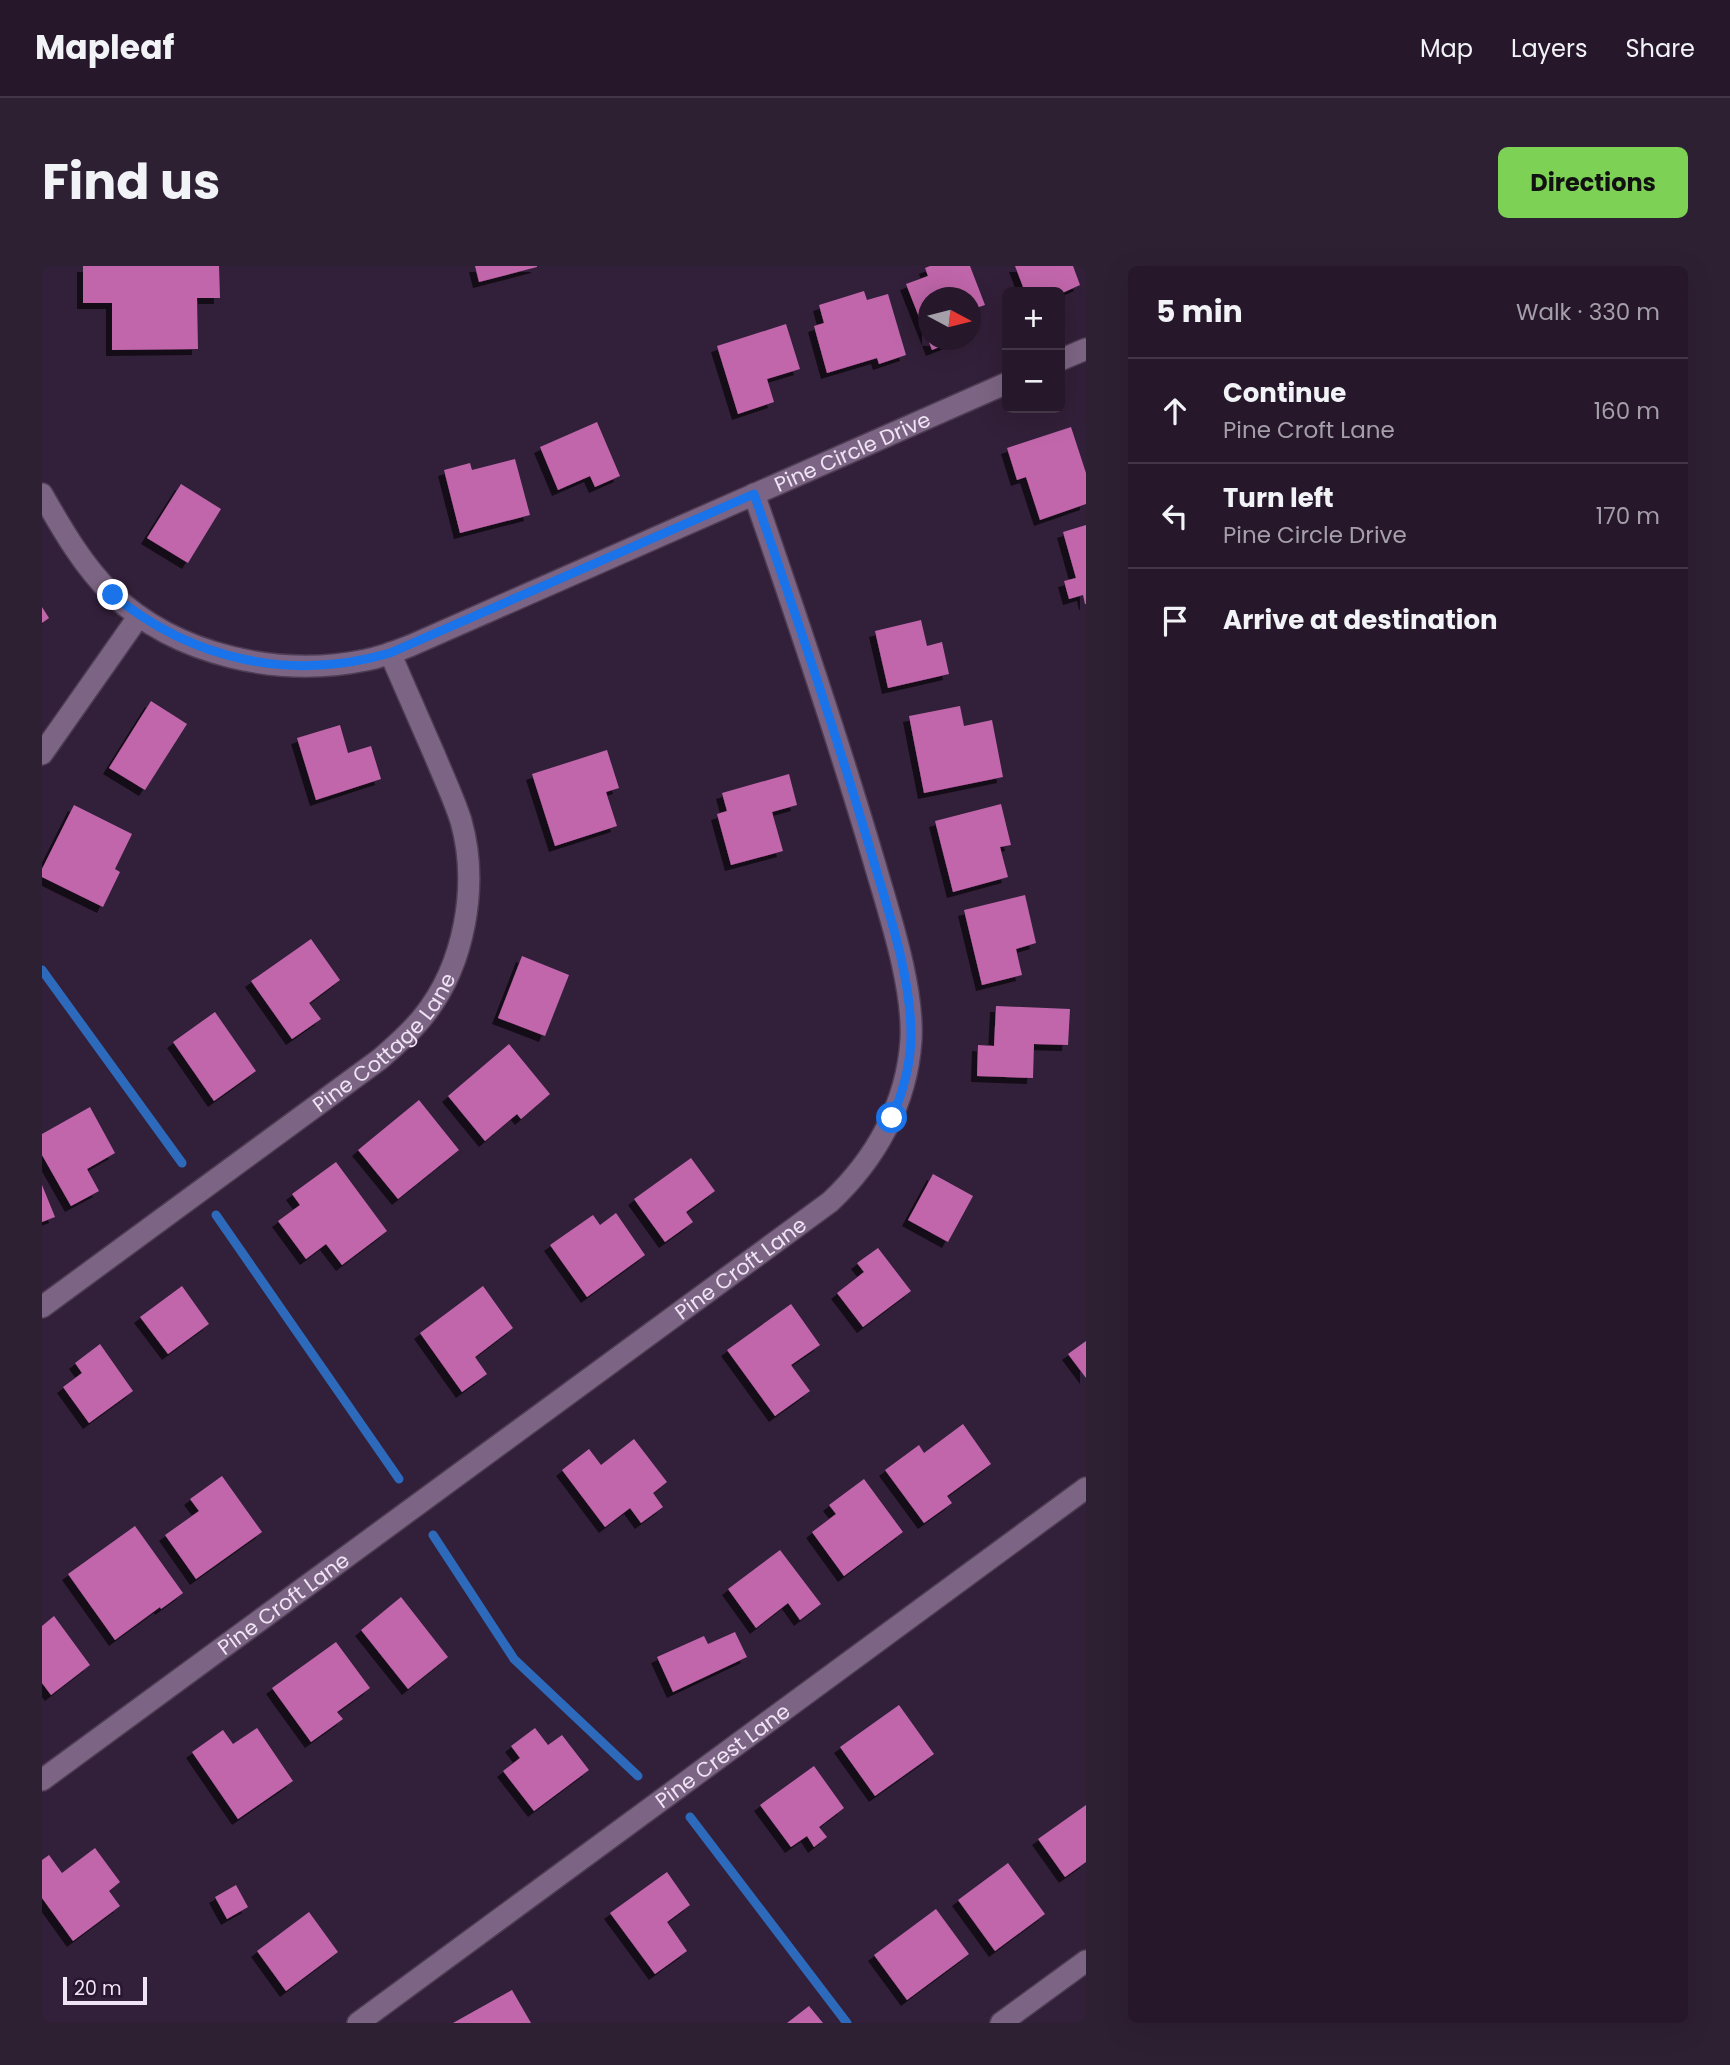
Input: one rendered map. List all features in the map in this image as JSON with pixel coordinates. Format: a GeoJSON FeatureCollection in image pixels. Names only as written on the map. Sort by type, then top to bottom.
{"type":"FeatureCollection","features":[{"type":"Feature","properties":{"kind":"street"},"geometry":{"type":"LineString","coordinates":[[1065,358],[1086,348]]}},
{"type":"Feature","properties":{"kind":"street","name":"Pine Circle Drive"},"geometry":{"type":"LineString","coordinates":[[42,494],[83,561],[113,595],[139,616],[188,642],[233,657],[280,666],[324,666],[368,660],[390,653],[1002,385]]}},
{"type":"Feature","properties":{"kind":"street","name":"Pine Croft Lane"},"geometry":{"type":"LineString","coordinates":[[42,1780],[830,1202],[859,1172],[881,1139],[900,1099],[909,1060],[910,1018],[904,975],[883,891],[830,716],[754,494]]}},
{"type":"Feature","properties":{"kind":"street"},"geometry":{"type":"LineString","coordinates":[[42,754],[139,616]]}},
{"type":"Feature","properties":{"kind":"street","name":"Pine Cottage Lane"},"geometry":{"type":"LineString","coordinates":[[42,1307],[380,1059],[424,1016],[442,986],[464,924],[469,870],[466,845],[454,801],[390,653]]}},
{"type":"Feature","properties":{"kind":"street","name":"Pine Crest Lane"},"geometry":{"type":"LineString","coordinates":[[358,2023],[1086,1488]]}},
{"type":"Feature","properties":{"kind":"street"},"geometry":{"type":"LineString","coordinates":[[1001,2023],[1086,1961]]}},
{"type":"Feature","properties":{"kind":"building"},"geometry":{"type":"Polygon","coordinates":[[[83,266],[219,266],[220,298],[197,298],[198,349],[112,350],[112,303],[83,303],[83,266]]]}},
{"type":"Feature","properties":{"kind":"building"},"geometry":{"type":"Polygon","coordinates":[[[475,266],[537,266],[537,267],[479,282],[475,266]]]}},
{"type":"Feature","properties":{"kind":"building"},"geometry":{"type":"Polygon","coordinates":[[[930,266],[970,266],[978,287],[918,287],[918,315],[906,284],[928,276],[925,268],[930,266]]]}},
{"type":"Feature","properties":{"kind":"building"},"geometry":{"type":"Polygon","coordinates":[[[1015,266],[1073,266],[1080,285],[1065,292],[1065,287],[1023,287],[1015,266]]]}},
{"type":"Feature","properties":{"kind":"building"},"geometry":{"type":"Polygon","coordinates":[[[864,291],[867,300],[888,294],[906,355],[879,364],[877,358],[827,373],[814,326],[824,323],[819,305],[864,291]]]}},
{"type":"Feature","properties":{"kind":"building"},"geometry":{"type":"Polygon","coordinates":[[[786,324],[800,369],[767,379],[774,402],[738,414],[717,346],[786,324]]]}},
{"type":"Feature","properties":{"kind":"building"},"geometry":{"type":"Polygon","coordinates":[[[597,422],[620,476],[595,487],[590,476],[558,490],[540,447],[597,422]]]}},
{"type":"Feature","properties":{"kind":"building"},"geometry":{"type":"Polygon","coordinates":[[[1071,427],[1086,473],[1086,504],[1040,520],[1026,477],[1017,480],[1007,448],[1071,427]]]}},
{"type":"Feature","properties":{"kind":"building"},"geometry":{"type":"Polygon","coordinates":[[[515,459],[530,515],[460,533],[444,470],[470,463],[472,470],[515,459]]]}},
{"type":"Feature","properties":{"kind":"building"},"geometry":{"type":"Polygon","coordinates":[[[181,484],[221,509],[188,563],[147,538],[181,484]]]}},
{"type":"Feature","properties":{"kind":"building"},"geometry":{"type":"Polygon","coordinates":[[[1086,525],[1085,604],[1083,595],[1069,599],[1064,581],[1076,578],[1063,532],[1086,525]]]}},
{"type":"Feature","properties":{"kind":"building"},"geometry":{"type":"Polygon","coordinates":[[[42,607],[49,618],[42,623],[42,607]]]}},
{"type":"Feature","properties":{"kind":"building"},"geometry":{"type":"Polygon","coordinates":[[[921,620],[927,646],[942,642],[949,674],[888,688],[875,631],[921,620]]]}},
{"type":"Feature","properties":{"kind":"building"},"geometry":{"type":"Polygon","coordinates":[[[151,701],[187,724],[145,790],[109,768],[151,701]]]}},
{"type":"Feature","properties":{"kind":"building"},"geometry":{"type":"Polygon","coordinates":[[[960,706],[964,726],[992,720],[1003,777],[924,793],[909,716],[960,706]]]}},
{"type":"Feature","properties":{"kind":"building"},"geometry":{"type":"Polygon","coordinates":[[[340,725],[348,753],[371,746],[381,779],[316,800],[297,738],[340,725]]]}},
{"type":"Feature","properties":{"kind":"building"},"geometry":{"type":"Polygon","coordinates":[[[607,750],[619,788],[606,792],[617,826],[555,846],[532,774],[607,750]]]}},
{"type":"Feature","properties":{"kind":"building"},"geometry":{"type":"Polygon","coordinates":[[[789,774],[797,805],[772,812],[783,851],[731,865],[717,814],[727,811],[722,793],[789,774]]]}},
{"type":"Feature","properties":{"kind":"building"},"geometry":{"type":"Polygon","coordinates":[[[1001,804],[1011,845],[1000,847],[1008,877],[953,892],[935,821],[1001,804]]]}},
{"type":"Feature","properties":{"kind":"building"},"geometry":{"type":"Polygon","coordinates":[[[74,805],[132,834],[115,869],[120,872],[103,907],[42,877],[42,869],[74,805]]]}},
{"type":"Feature","properties":{"kind":"building"},"geometry":{"type":"Polygon","coordinates":[[[1025,895],[1036,943],[1016,949],[1022,975],[982,985],[964,910],[1025,895]]]}},
{"type":"Feature","properties":{"kind":"building"},"geometry":{"type":"Polygon","coordinates":[[[311,939],[340,980],[309,1003],[321,1019],[292,1039],[251,981],[311,939]]]}},
{"type":"Feature","properties":{"kind":"building"},"geometry":{"type":"Polygon","coordinates":[[[522,956],[569,975],[545,1036],[498,1018],[522,956]]]}},
{"type":"Feature","properties":{"kind":"building"},"geometry":{"type":"Polygon","coordinates":[[[996,1006],[1070,1009],[1068,1045],[1034,1044],[1033,1078],[977,1076],[978,1045],[994,1046],[996,1006]]]}},
{"type":"Feature","properties":{"kind":"building"},"geometry":{"type":"Polygon","coordinates":[[[215,1012],[256,1071],[214,1101],[173,1042],[215,1012]]]}},
{"type":"Feature","properties":{"kind":"building"},"geometry":{"type":"Polygon","coordinates":[[[509,1044],[550,1094],[521,1119],[517,1114],[485,1141],[448,1096],[509,1044]]]}},
{"type":"Feature","properties":{"kind":"building"},"geometry":{"type":"Polygon","coordinates":[[[419,1100],[459,1150],[398,1199],[358,1150],[419,1100]]]}},
{"type":"Feature","properties":{"kind":"building"},"geometry":{"type":"Polygon","coordinates":[[[90,1107],[115,1153],[87,1169],[99,1191],[71,1206],[42,1155],[42,1134],[90,1107]]]}},
{"type":"Feature","properties":{"kind":"building"},"geometry":{"type":"Polygon","coordinates":[[[691,1158],[715,1191],[686,1212],[693,1222],[665,1242],[634,1199],[691,1158]]]}},
{"type":"Feature","properties":{"kind":"building"},"geometry":{"type":"Polygon","coordinates":[[[336,1162],[387,1231],[342,1265],[326,1244],[306,1259],[278,1221],[300,1205],[292,1194],[336,1162]]]}},
{"type":"Feature","properties":{"kind":"building"},"geometry":{"type":"Polygon","coordinates":[[[933,1174],[973,1196],[948,1242],[908,1220],[933,1174]]]}},
{"type":"Feature","properties":{"kind":"building"},"geometry":{"type":"Polygon","coordinates":[[[42,1185],[55,1217],[42,1222],[42,1185]]]}},
{"type":"Feature","properties":{"kind":"building"},"geometry":{"type":"Polygon","coordinates":[[[616,1213],[645,1255],[587,1297],[550,1245],[593,1215],[600,1225],[616,1213]]]}},
{"type":"Feature","properties":{"kind":"building"},"geometry":{"type":"Polygon","coordinates":[[[878,1248],[911,1291],[863,1327],[837,1293],[864,1272],[857,1263],[878,1248]]]}},
{"type":"Feature","properties":{"kind":"building"},"geometry":{"type":"Polygon","coordinates":[[[182,1286],[209,1324],[168,1354],[140,1317],[182,1286]]]}},
{"type":"Feature","properties":{"kind":"building"},"geometry":{"type":"Polygon","coordinates":[[[483,1286],[513,1328],[475,1357],[487,1374],[462,1392],[420,1333],[483,1286]]]}},
{"type":"Feature","properties":{"kind":"building"},"geometry":{"type":"Polygon","coordinates":[[[791,1304],[820,1345],[791,1365],[810,1391],[775,1416],[727,1350],[791,1304]]]}},
{"type":"Feature","properties":{"kind":"building"},"geometry":{"type":"Polygon","coordinates":[[[1086,1341],[1086,1378],[1068,1354],[1086,1341]]]}},
{"type":"Feature","properties":{"kind":"building"},"geometry":{"type":"Polygon","coordinates":[[[100,1344],[133,1391],[89,1423],[63,1387],[82,1373],[75,1363],[100,1344]]]}},
{"type":"Feature","properties":{"kind":"building"},"geometry":{"type":"Polygon","coordinates":[[[963,1424],[991,1464],[947,1496],[952,1503],[924,1523],[885,1470],[919,1445],[924,1453],[963,1424]]]}},
{"type":"Feature","properties":{"kind":"building"},"geometry":{"type":"Polygon","coordinates":[[[634,1439],[667,1482],[653,1493],[663,1507],[641,1523],[630,1508],[605,1527],[562,1470],[589,1449],[601,1465],[634,1439]]]}},
{"type":"Feature","properties":{"kind":"building"},"geometry":{"type":"Polygon","coordinates":[[[222,1476],[262,1532],[196,1579],[165,1535],[199,1511],[190,1499],[222,1476]]]}},
{"type":"Feature","properties":{"kind":"building"},"geometry":{"type":"Polygon","coordinates":[[[864,1479],[903,1532],[844,1576],[812,1532],[836,1514],[829,1505],[864,1479]]]}},
{"type":"Feature","properties":{"kind":"building"},"geometry":{"type":"Polygon","coordinates":[[[135,1526],[183,1593],[115,1640],[68,1574],[135,1526]]]}},
{"type":"Feature","properties":{"kind":"building"},"geometry":{"type":"Polygon","coordinates":[[[780,1550],[821,1604],[800,1620],[788,1603],[756,1628],[728,1589],[780,1550]]]}},
{"type":"Feature","properties":{"kind":"building"},"geometry":{"type":"Polygon","coordinates":[[[401,1597],[448,1657],[408,1689],[361,1630],[401,1597]]]}},
{"type":"Feature","properties":{"kind":"building"},"geometry":{"type":"Polygon","coordinates":[[[54,1616],[90,1665],[51,1695],[42,1683],[42,1626],[54,1616]]]}},
{"type":"Feature","properties":{"kind":"building"},"geometry":{"type":"Polygon","coordinates":[[[735,1632],[747,1657],[673,1692],[657,1657],[704,1636],[708,1644],[735,1632]]]}},
{"type":"Feature","properties":{"kind":"building"},"geometry":{"type":"Polygon","coordinates":[[[336,1642],[370,1688],[337,1712],[343,1719],[311,1742],[272,1688],[336,1642]]]}},
{"type":"Feature","properties":{"kind":"building"},"geometry":{"type":"Polygon","coordinates":[[[899,1705],[934,1754],[875,1796],[840,1747],[899,1705]]]}},
{"type":"Feature","properties":{"kind":"building"},"geometry":{"type":"Polygon","coordinates":[[[257,1728],[293,1781],[238,1819],[192,1752],[223,1730],[233,1744],[257,1728]]]}},
{"type":"Feature","properties":{"kind":"building"},"geometry":{"type":"Polygon","coordinates":[[[535,1728],[548,1745],[562,1735],[589,1770],[534,1811],[503,1771],[520,1758],[511,1746],[535,1728]]]}},
{"type":"Feature","properties":{"kind":"building"},"geometry":{"type":"Polygon","coordinates":[[[814,1766],[844,1808],[819,1827],[827,1837],[814,1847],[807,1836],[791,1847],[760,1805],[814,1766]]]}},
{"type":"Feature","properties":{"kind":"building"},"geometry":{"type":"Polygon","coordinates":[[[1086,1805],[1086,1862],[1065,1877],[1038,1839],[1086,1805]]]}},
{"type":"Feature","properties":{"kind":"building"},"geometry":{"type":"Polygon","coordinates":[[[95,1848],[120,1882],[109,1891],[120,1906],[73,1941],[42,1898],[42,1860],[49,1855],[62,1873],[95,1848]]]}},
{"type":"Feature","properties":{"kind":"building"},"geometry":{"type":"Polygon","coordinates":[[[1008,1863],[1045,1914],[995,1951],[958,1900],[1008,1863]]]}},
{"type":"Feature","properties":{"kind":"building"},"geometry":{"type":"Polygon","coordinates":[[[667,1872],[690,1905],[667,1922],[687,1951],[655,1974],[610,1913],[667,1872]]]}},
{"type":"Feature","properties":{"kind":"building"},"geometry":{"type":"Polygon","coordinates":[[[236,1885],[248,1907],[227,1919],[215,1897],[236,1885]]]}},
{"type":"Feature","properties":{"kind":"building"},"geometry":{"type":"Polygon","coordinates":[[[936,1909],[969,1954],[907,2000],[874,1955],[936,1909]]]}},
{"type":"Feature","properties":{"kind":"building"},"geometry":{"type":"Polygon","coordinates":[[[309,1912],[338,1952],[286,1991],[257,1951],[309,1912]]]}},
{"type":"Feature","properties":{"kind":"building"},"geometry":{"type":"Polygon","coordinates":[[[512,1990],[531,2023],[453,2023],[512,1990]]]}},
{"type":"Feature","properties":{"kind":"building"},"geometry":{"type":"Polygon","coordinates":[[[809,2006],[823,2023],[787,2023],[809,2006]]]}},
{"type":"Feature","properties":{"kind":"waterway"},"geometry":{"type":"LineString","coordinates":[[42,970],[182,1163]]}},
{"type":"Feature","properties":{"kind":"waterway"},"geometry":{"type":"LineString","coordinates":[[216,1215],[399,1479]]}},
{"type":"Feature","properties":{"kind":"waterway"},"geometry":{"type":"LineString","coordinates":[[433,1535],[514,1659],[638,1776]]}},
{"type":"Feature","properties":{"kind":"waterway"},"geometry":{"type":"LineString","coordinates":[[690,1817],[847,2023]]}},
{"type":"Feature","properties":{"kind":"route"},"geometry":{"type":"LineString","coordinates":[[113,595],[155,626],[188,642],[223,654],[280,666],[324,666],[368,660],[390,653],[754,494],[830,716],[883,891],[904,975],[911,1038],[905,1080],[892,1118]]}}]}
